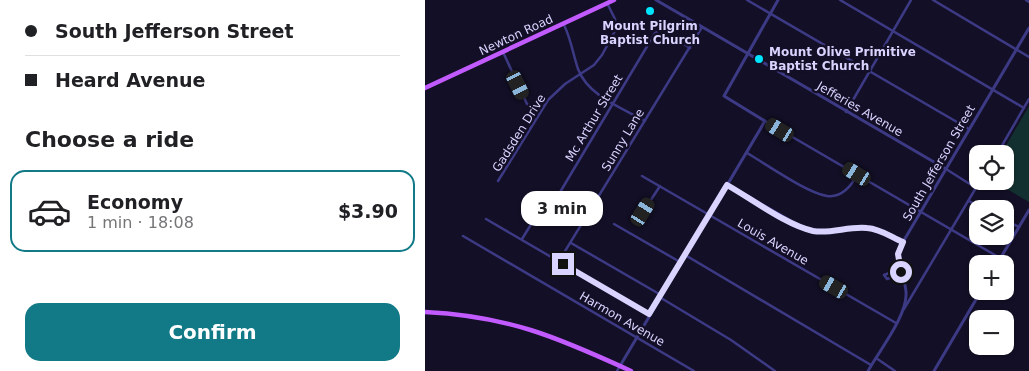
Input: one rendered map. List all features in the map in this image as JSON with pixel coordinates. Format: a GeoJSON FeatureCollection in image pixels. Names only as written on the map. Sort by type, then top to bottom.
{"type":"FeatureCollection","features":[{"type":"Feature","properties":{"kind":"main road","name":"Newton Road"},"geometry":{"type":"LineString","coordinates":[[425,88],[564,24],[606,2],[614,0]]}},
{"type":"Feature","properties":{"kind":"main road"},"geometry":{"type":"LineString","coordinates":[[425,312],[476,316],[517,324],[557,338],[631,371]]}},
{"type":"Feature","properties":{"kind":"street","name":"Jefferies Avenue"},"geometry":{"type":"LineString","coordinates":[[656,0],[846,112],[946,168],[969,183]]}},
{"type":"Feature","properties":{"kind":"street"},"geometry":{"type":"LineString","coordinates":[[747,0],[969,129]]}},
{"type":"Feature","properties":{"kind":"street"},"geometry":{"type":"LineString","coordinates":[[778,0],[724,96],[995,255]]}},
{"type":"Feature","properties":{"kind":"street"},"geometry":{"type":"LineString","coordinates":[[840,0],[1024,108]]}},
{"type":"Feature","properties":{"kind":"street"},"geometry":{"type":"LineString","coordinates":[[846,112],[911,0]]}},
{"type":"Feature","properties":{"kind":"street"},"geometry":{"type":"LineString","coordinates":[[933,0],[1029,56]]}},
{"type":"Feature","properties":{"kind":"street","name":"Gadsden Drive"},"geometry":{"type":"LineString","coordinates":[[498,182],[539,113],[559,89],[597,62],[616,31],[615,18],[606,2]]}},
{"type":"Feature","properties":{"kind":"street"},"geometry":{"type":"LineString","coordinates":[[564,24],[580,74],[591,89],[645,121]]}},
{"type":"Feature","properties":{"kind":"street","name":"Sunny Lane"},"geometry":{"type":"LineString","coordinates":[[559,262],[702,27]]}},
{"type":"Feature","properties":{"kind":"street","name":"South Jefferson Street"},"geometry":{"type":"LineString","coordinates":[[901,315],[906,294],[898,254],[903,242],[1029,28]]}},
{"type":"Feature","properties":{"kind":"street","name":"Mc Arthur Street"},"geometry":{"type":"LineString","coordinates":[[522,239],[538,213],[550,209],[657,31],[664,32],[690,48]]}},
{"type":"Feature","properties":{"kind":"street"},"geometry":{"type":"LineString","coordinates":[[503,52],[527,104],[539,113]]}},
{"type":"Feature","properties":{"kind":"street"},"geometry":{"type":"LineString","coordinates":[[1002,145],[1029,99]]}},
{"type":"Feature","properties":{"kind":"street"},"geometry":{"type":"LineString","coordinates":[[617,371],[649,314],[765,121]]}},
{"type":"Feature","properties":{"kind":"street"},"geometry":{"type":"LineString","coordinates":[[747,152],[815,192],[827,196],[840,194],[847,189],[857,174]]}},
{"type":"Feature","properties":{"kind":"street","name":"Louis Avenue"},"geometry":{"type":"LineString","coordinates":[[641,176],[896,323]]}},
{"type":"Feature","properties":{"kind":"street"},"geometry":{"type":"LineString","coordinates":[[727,185],[804,228],[831,232],[868,228],[885,232],[903,242]]}},
{"type":"Feature","properties":{"kind":"street"},"geometry":{"type":"LineString","coordinates":[[643,212],[659,186]]}},
{"type":"Feature","properties":{"kind":"street"},"geometry":{"type":"LineString","coordinates":[[868,371],[969,201]]}},
{"type":"Feature","properties":{"kind":"street"},"geometry":{"type":"LineString","coordinates":[[1002,255],[1029,210]]}},
{"type":"Feature","properties":{"kind":"street"},"geometry":{"type":"LineString","coordinates":[[486,219],[649,314]]}},
{"type":"Feature","properties":{"kind":"street"},"geometry":{"type":"LineString","coordinates":[[615,224],[680,262]]}},
{"type":"Feature","properties":{"kind":"street"},"geometry":{"type":"LineString","coordinates":[[1014,224],[1019,227]]}},
{"type":"Feature","properties":{"kind":"street","name":"Harmon Avenue"},"geometry":{"type":"LineString","coordinates":[[463,236],[694,371]]}},
{"type":"Feature","properties":{"kind":"street"},"geometry":{"type":"LineString","coordinates":[[571,243],[731,340],[775,371]]}},
{"type":"Feature","properties":{"kind":"street"},"geometry":{"type":"LineString","coordinates":[[685,255],[871,365]]}},
{"type":"Feature","properties":{"kind":"street"},"geometry":{"type":"LineString","coordinates":[[900,269],[884,276],[887,279],[901,274]]}},
{"type":"Feature","properties":{"kind":"street"},"geometry":{"type":"LineString","coordinates":[[934,371],[976,300]]}},
{"type":"Feature","properties":{"kind":"street"},"geometry":{"type":"LineString","coordinates":[[875,358],[895,371]]}},
{"type":"Feature","properties":{"kind":"green space"},"geometry":{"type":"Polygon","coordinates":[[[1029,106],[1029,202],[1008,190],[1014,190],[1014,145],[1006,145],[1029,106]]]}},
{"type":"Feature","properties":{"kind":"place","name":"Mount Pilgrim Baptist Church"},"geometry":{"type":"Point","coordinates":[650,11]}},
{"type":"Feature","properties":{"kind":"place","name":"Mount Olive Primitive Baptist Church"},"geometry":{"type":"Point","coordinates":[759,59]}},
{"type":"Feature","properties":{"kind":"route"},"geometry":{"type":"LineString","coordinates":[[563,264],[649,314],[727,185],[784,218],[810,230],[831,232],[861,227],[885,232],[903,242],[898,254],[901,272]]}}]}
